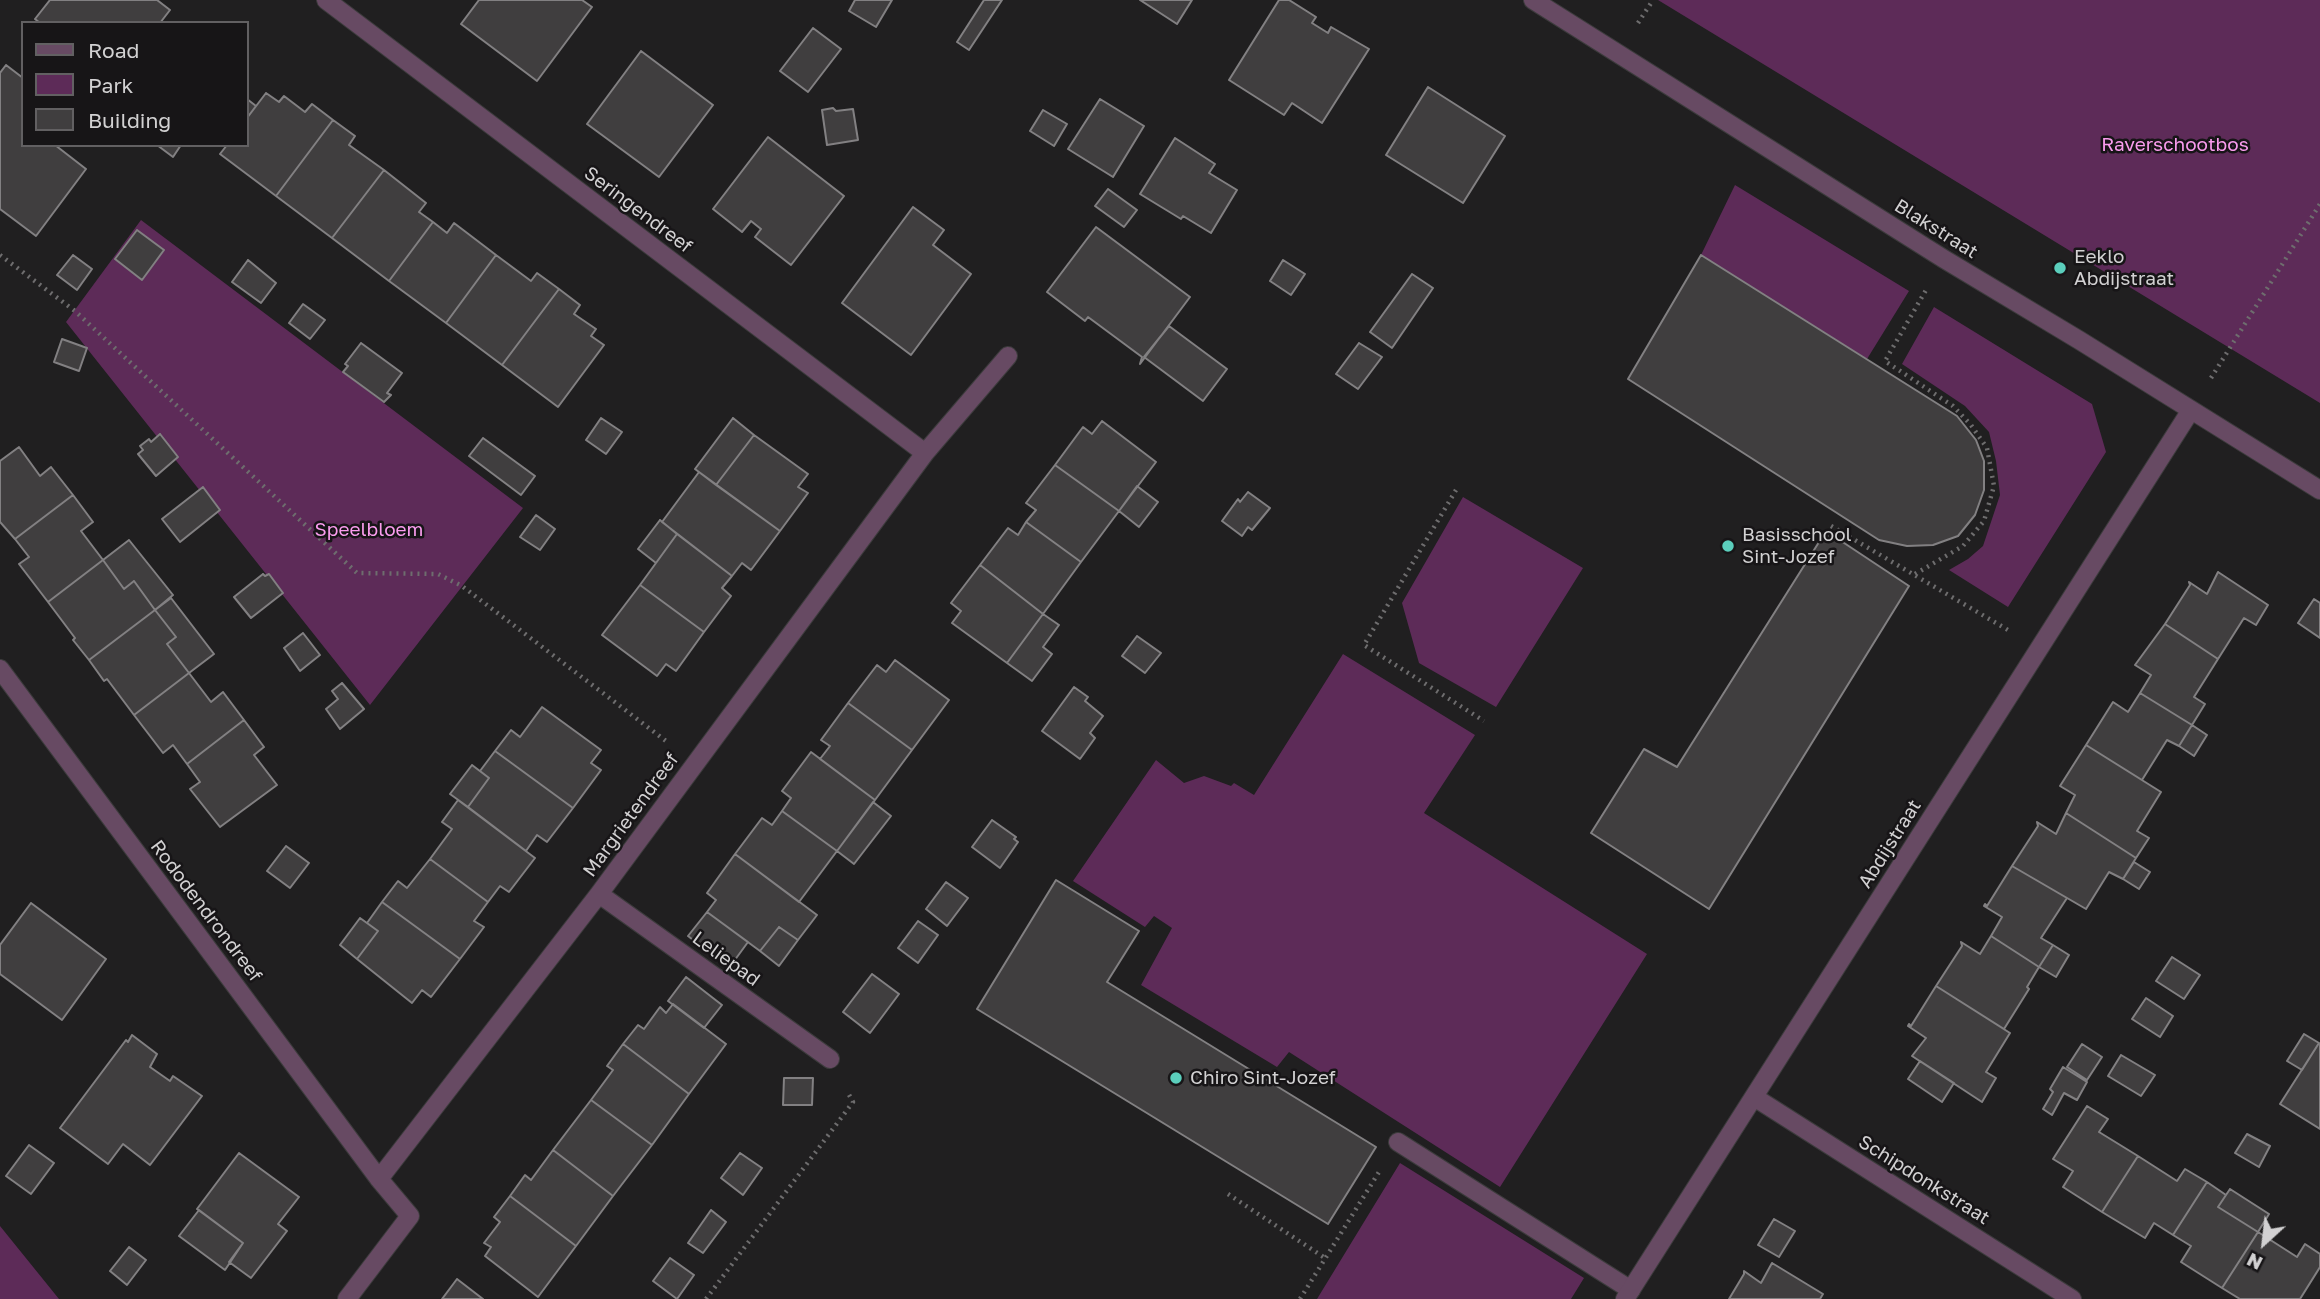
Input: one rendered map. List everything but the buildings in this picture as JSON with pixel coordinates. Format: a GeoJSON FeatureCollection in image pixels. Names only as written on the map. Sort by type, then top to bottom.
{"type":"FeatureCollection","features":[{"type":"Feature","properties":{"kind":"street","name":"Seringendreef"},"geometry":{"type":"LineString","coordinates":[[326,0],[925,453]]}},
{"type":"Feature","properties":{"kind":"street","name":"Blakstraat"},"geometry":{"type":"LineString","coordinates":[[1533,0],[1944,259],[2320,490]]}},
{"type":"Feature","properties":{"kind":"street","name":"Margrietendreef"},"geometry":{"type":"LineString","coordinates":[[379,1179],[599,894],[925,453],[1008,356]]}},
{"type":"Feature","properties":{"kind":"street","name":"Abdijstraat"},"geometry":{"type":"LineString","coordinates":[[1628,1294],[2191,410]]}},
{"type":"Feature","properties":{"kind":"street","name":"Rododendrondreef"},"geometry":{"type":"LineString","coordinates":[[0,669],[379,1179]]}},
{"type":"Feature","properties":{"kind":"street","name":"Leliepad"},"geometry":{"type":"LineString","coordinates":[[599,894],[830,1059]]}},
{"type":"Feature","properties":{"kind":"street","name":"Schipdonkstraat"},"geometry":{"type":"LineString","coordinates":[[1754,1097],[2072,1299]]}},
{"type":"Feature","properties":{"kind":"street"},"geometry":{"type":"LineString","coordinates":[[1398,1142],[1628,1294]]}},
{"type":"Feature","properties":{"kind":"street"},"geometry":{"type":"LineString","coordinates":[[347,1299],[410,1216],[379,1179]]}},
{"type":"Feature","properties":{"kind":"path"},"geometry":{"type":"LineString","coordinates":[[2191,410],[2320,204]]}},
{"type":"Feature","properties":{"kind":"path"},"geometry":{"type":"LineString","coordinates":[[0,255],[75,311],[357,573],[438,574],[462,586],[695,763]]}},
{"type":"Feature","properties":{"kind":"path"},"geometry":{"type":"LineString","coordinates":[[1915,574],[1964,546],[1984,521],[1994,486],[1987,448],[1971,425],[1953,406],[1885,361],[1944,259]]}},
{"type":"Feature","properties":{"kind":"path"},"geometry":{"type":"LineString","coordinates":[[1456,490],[1364,645],[1484,721]]}},
{"type":"Feature","properties":{"kind":"path"},"geometry":{"type":"LineString","coordinates":[[1831,526],[2039,649]]}},
{"type":"Feature","properties":{"kind":"path"},"geometry":{"type":"LineString","coordinates":[[706,1299],[853,1102],[830,1059]]}},
{"type":"Feature","properties":{"kind":"path"},"geometry":{"type":"LineString","coordinates":[[1300,1299],[1398,1142]]}},
{"type":"Feature","properties":{"kind":"path"},"geometry":{"type":"LineString","coordinates":[[1228,1194],[1325,1258]]}},
{"type":"Feature","properties":{"kind":"green space","name":"Raverschootbos"},"geometry":{"type":"Polygon","coordinates":[[[1658,0],[2320,0],[2320,403],[1658,0]]]}},
{"type":"Feature","properties":{"kind":"green space"},"geometry":{"type":"Polygon","coordinates":[[[1735,185],[1909,291],[1867,359],[1701,255],[1735,185]]]}},
{"type":"Feature","properties":{"kind":"green space","name":"Speelbloem"},"geometry":{"type":"Polygon","coordinates":[[[141,220],[523,508],[370,705],[66,322],[141,220]]]}},
{"type":"Feature","properties":{"kind":"green space"},"geometry":{"type":"Polygon","coordinates":[[[1934,307],[2092,404],[2106,452],[2008,607],[1949,570],[1983,546],[2000,495],[1989,432],[1965,406],[1902,364],[1934,307]]]}},
{"type":"Feature","properties":{"kind":"green space"},"geometry":{"type":"Polygon","coordinates":[[[1463,497],[1583,568],[1496,707],[1419,663],[1402,603],[1463,497]]]}},
{"type":"Feature","properties":{"kind":"green space"},"geometry":{"type":"Polygon","coordinates":[[[1343,654],[1475,735],[1424,813],[1647,954],[1500,1187],[1289,1052],[1277,1067],[1141,985],[1172,928],[1154,916],[1145,927],[1073,881],[1156,760],[1184,783],[1204,776],[1231,786],[1234,783],[1254,795],[1343,654]]]}},
{"type":"Feature","properties":{"kind":"green space"},"geometry":{"type":"Polygon","coordinates":[[[1400,1163],[1584,1278],[1571,1299],[1317,1299],[1400,1163]]]}},
{"type":"Feature","properties":{"kind":"green space"},"geometry":{"type":"Polygon","coordinates":[[[0,1226],[59,1299],[0,1299],[0,1226]]]}},
{"type":"Feature","properties":{"kind":"place","name":"Eeklo Abdijstraat"},"geometry":{"type":"Point","coordinates":[2060,268]}},
{"type":"Feature","properties":{"kind":"place","name":"Basisschool Sint-Jozef"},"geometry":{"type":"Point","coordinates":[1728,546]}},
{"type":"Feature","properties":{"kind":"place","name":"Chiro Sint-Jozef"},"geometry":{"type":"Point","coordinates":[1176,1078]}}]}
